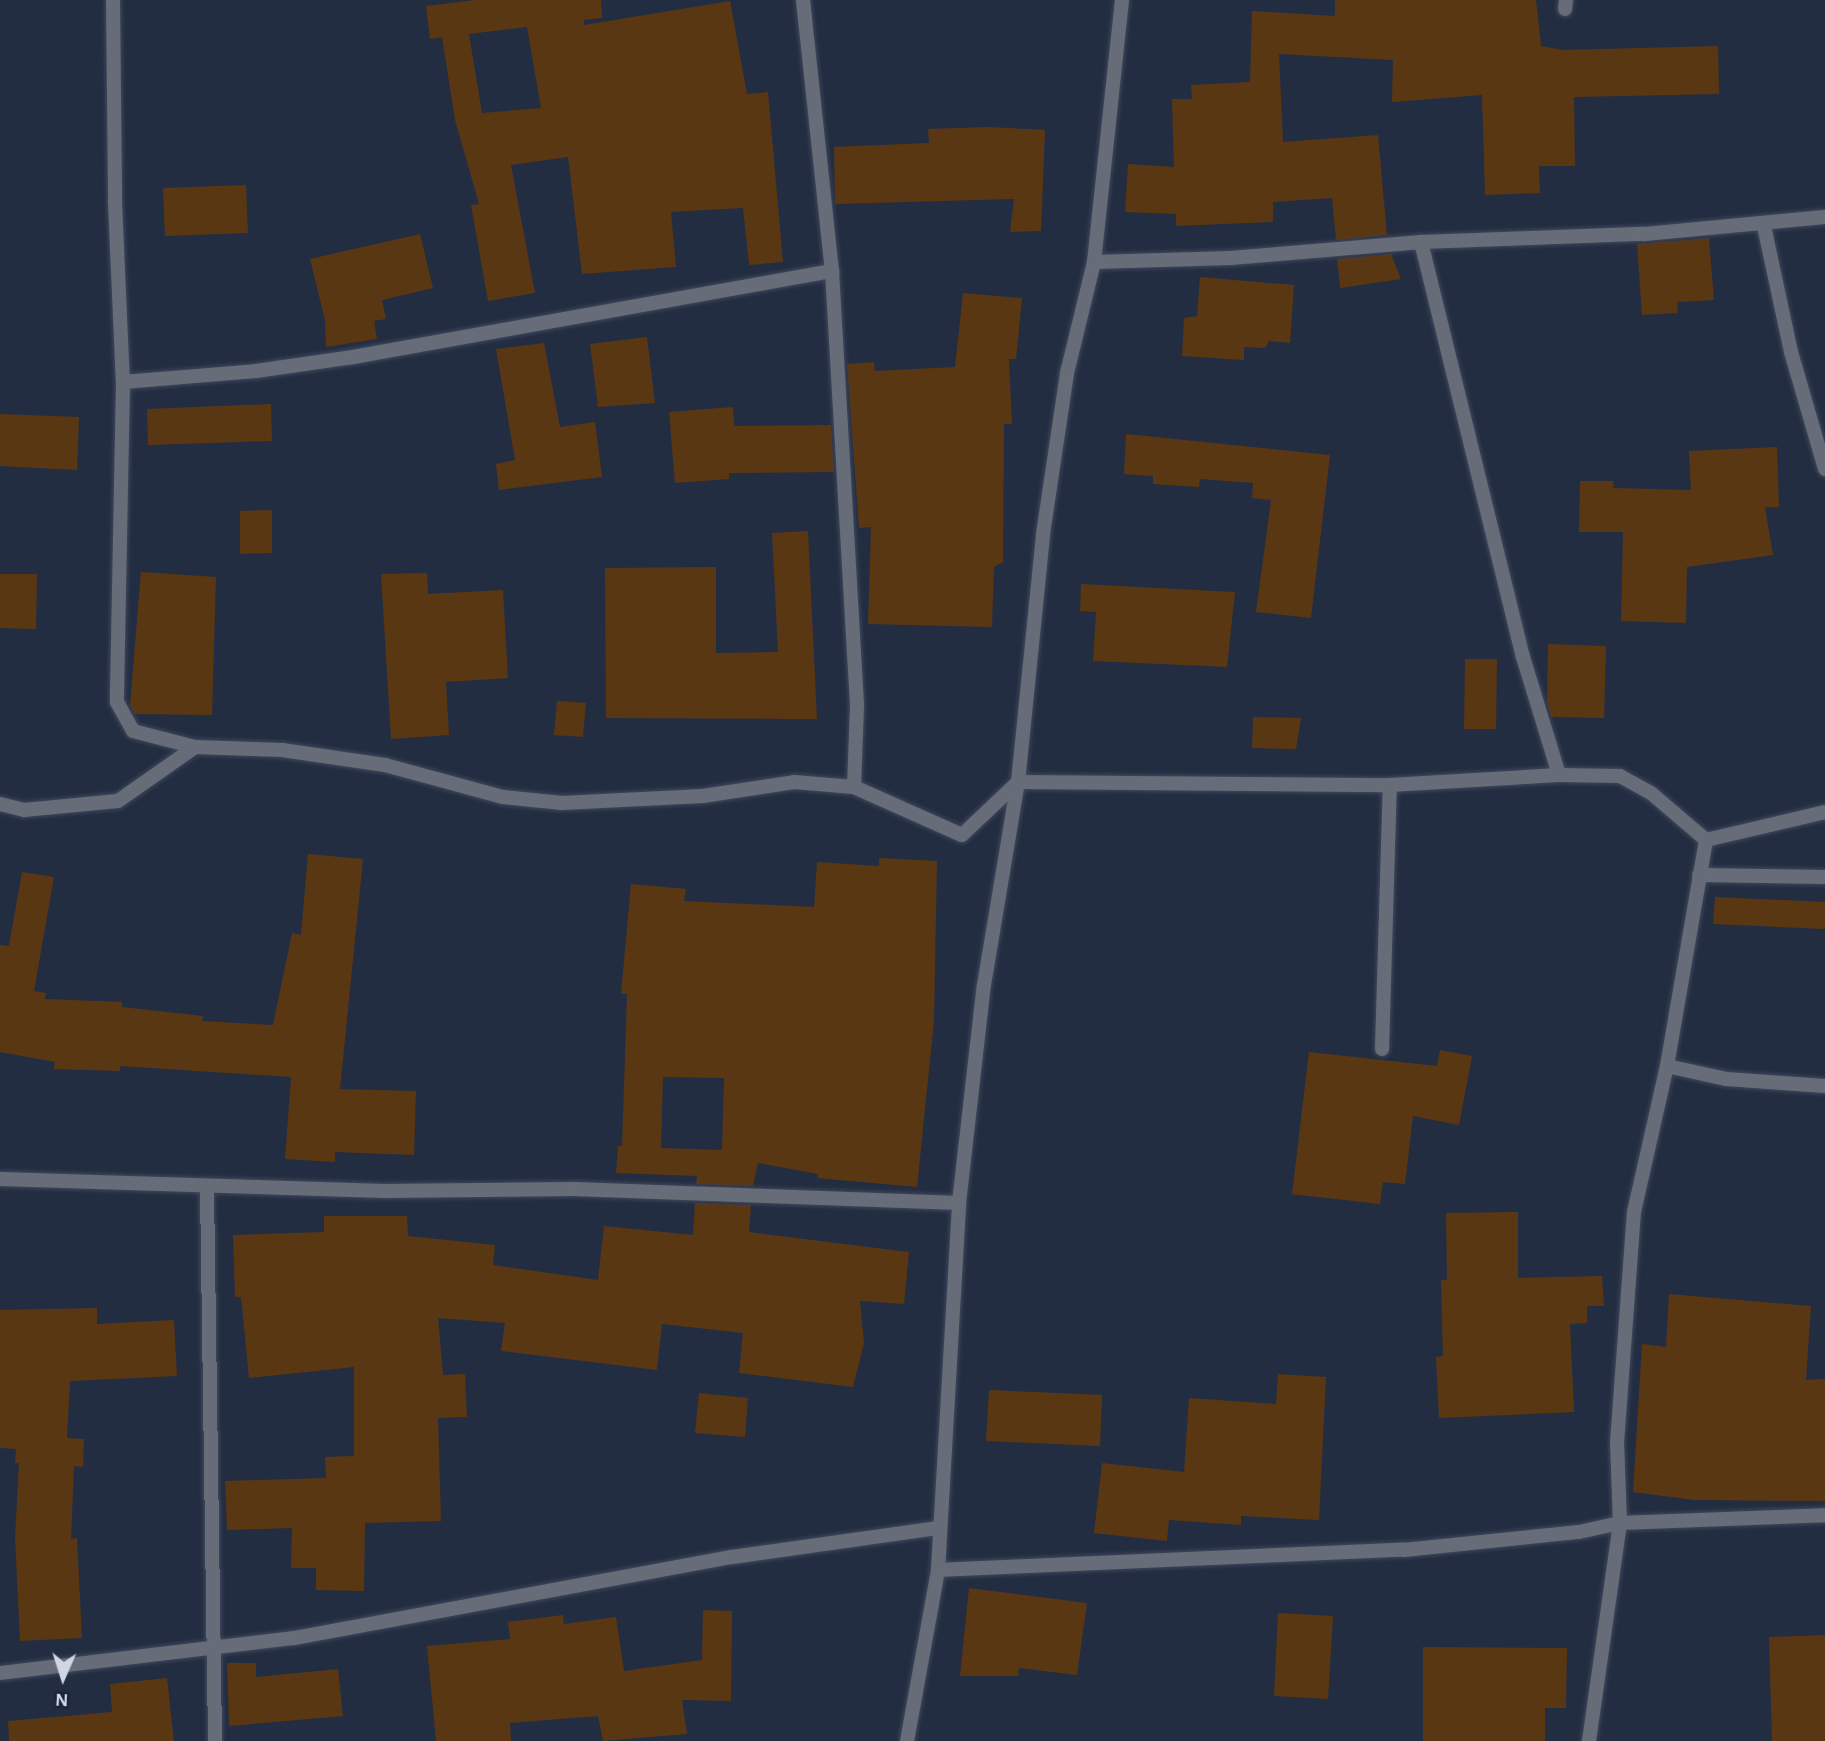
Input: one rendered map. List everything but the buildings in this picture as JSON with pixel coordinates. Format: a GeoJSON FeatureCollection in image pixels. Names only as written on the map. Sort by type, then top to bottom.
{"type":"FeatureCollection","features":[{"type":"Feature","properties":{"kind":"street"},"geometry":{"type":"LineString","coordinates":[[113,0],[123,382],[117,702],[134,731],[195,747],[282,750],[385,765],[503,797],[562,803],[703,796],[794,782],[854,787],[962,835],[1017,782],[1390,785],[1559,775],[1620,776],[1651,793],[1706,840]]}},
{"type":"Feature","properties":{"kind":"street"},"geometry":{"type":"LineString","coordinates":[[803,0],[832,271],[858,706],[854,787]]}},
{"type":"Feature","properties":{"kind":"street"},"geometry":{"type":"LineString","coordinates":[[907,1741],[938,1570],[959,1203],[984,985],[1017,782],[1045,520],[1067,373],[1094,261],[1122,0]]}},
{"type":"Feature","properties":{"kind":"street"},"geometry":{"type":"LineString","coordinates":[[1094,261],[1231,258],[1421,242],[1764,226],[1825,217]]}},
{"type":"Feature","properties":{"kind":"street"},"geometry":{"type":"LineString","coordinates":[[1764,226],[1791,352],[1825,469]]}},
{"type":"Feature","properties":{"kind":"street"},"geometry":{"type":"LineString","coordinates":[[1421,242],[1523,657],[1559,775]]}},
{"type":"Feature","properties":{"kind":"street"},"geometry":{"type":"LineString","coordinates":[[123,382],[256,371],[353,356],[832,271]]}},
{"type":"Feature","properties":{"kind":"street"},"geometry":{"type":"LineString","coordinates":[[0,804],[24,810],[118,800],[195,747]]}},
{"type":"Feature","properties":{"kind":"street"},"geometry":{"type":"LineString","coordinates":[[1381,1049],[1390,785]]}},
{"type":"Feature","properties":{"kind":"street"},"geometry":{"type":"LineString","coordinates":[[1706,840],[1825,811]]}},
{"type":"Feature","properties":{"kind":"street"},"geometry":{"type":"LineString","coordinates":[[1590,1741],[1620,1523],[1617,1443],[1634,1212],[1667,1066],[1706,840]]}},
{"type":"Feature","properties":{"kind":"street"},"geometry":{"type":"LineString","coordinates":[[1699,875],[1825,877]]}},
{"type":"Feature","properties":{"kind":"street"},"geometry":{"type":"LineString","coordinates":[[1667,1066],[1726,1079],[1825,1086]]}},
{"type":"Feature","properties":{"kind":"street"},"geometry":{"type":"LineString","coordinates":[[0,1178],[207,1188],[573,1189],[959,1203]]}},
{"type":"Feature","properties":{"kind":"street"},"geometry":{"type":"LineString","coordinates":[[207,1188],[211,1647],[215,1741]]}},
{"type":"Feature","properties":{"kind":"street"},"geometry":{"type":"LineString","coordinates":[[938,1570],[1404,1550],[1579,1532],[1620,1523],[1825,1515]]}},
{"type":"Feature","properties":{"kind":"street"},"geometry":{"type":"LineString","coordinates":[[0,1673],[392,1622],[838,1539],[939,1528]]}}]}
